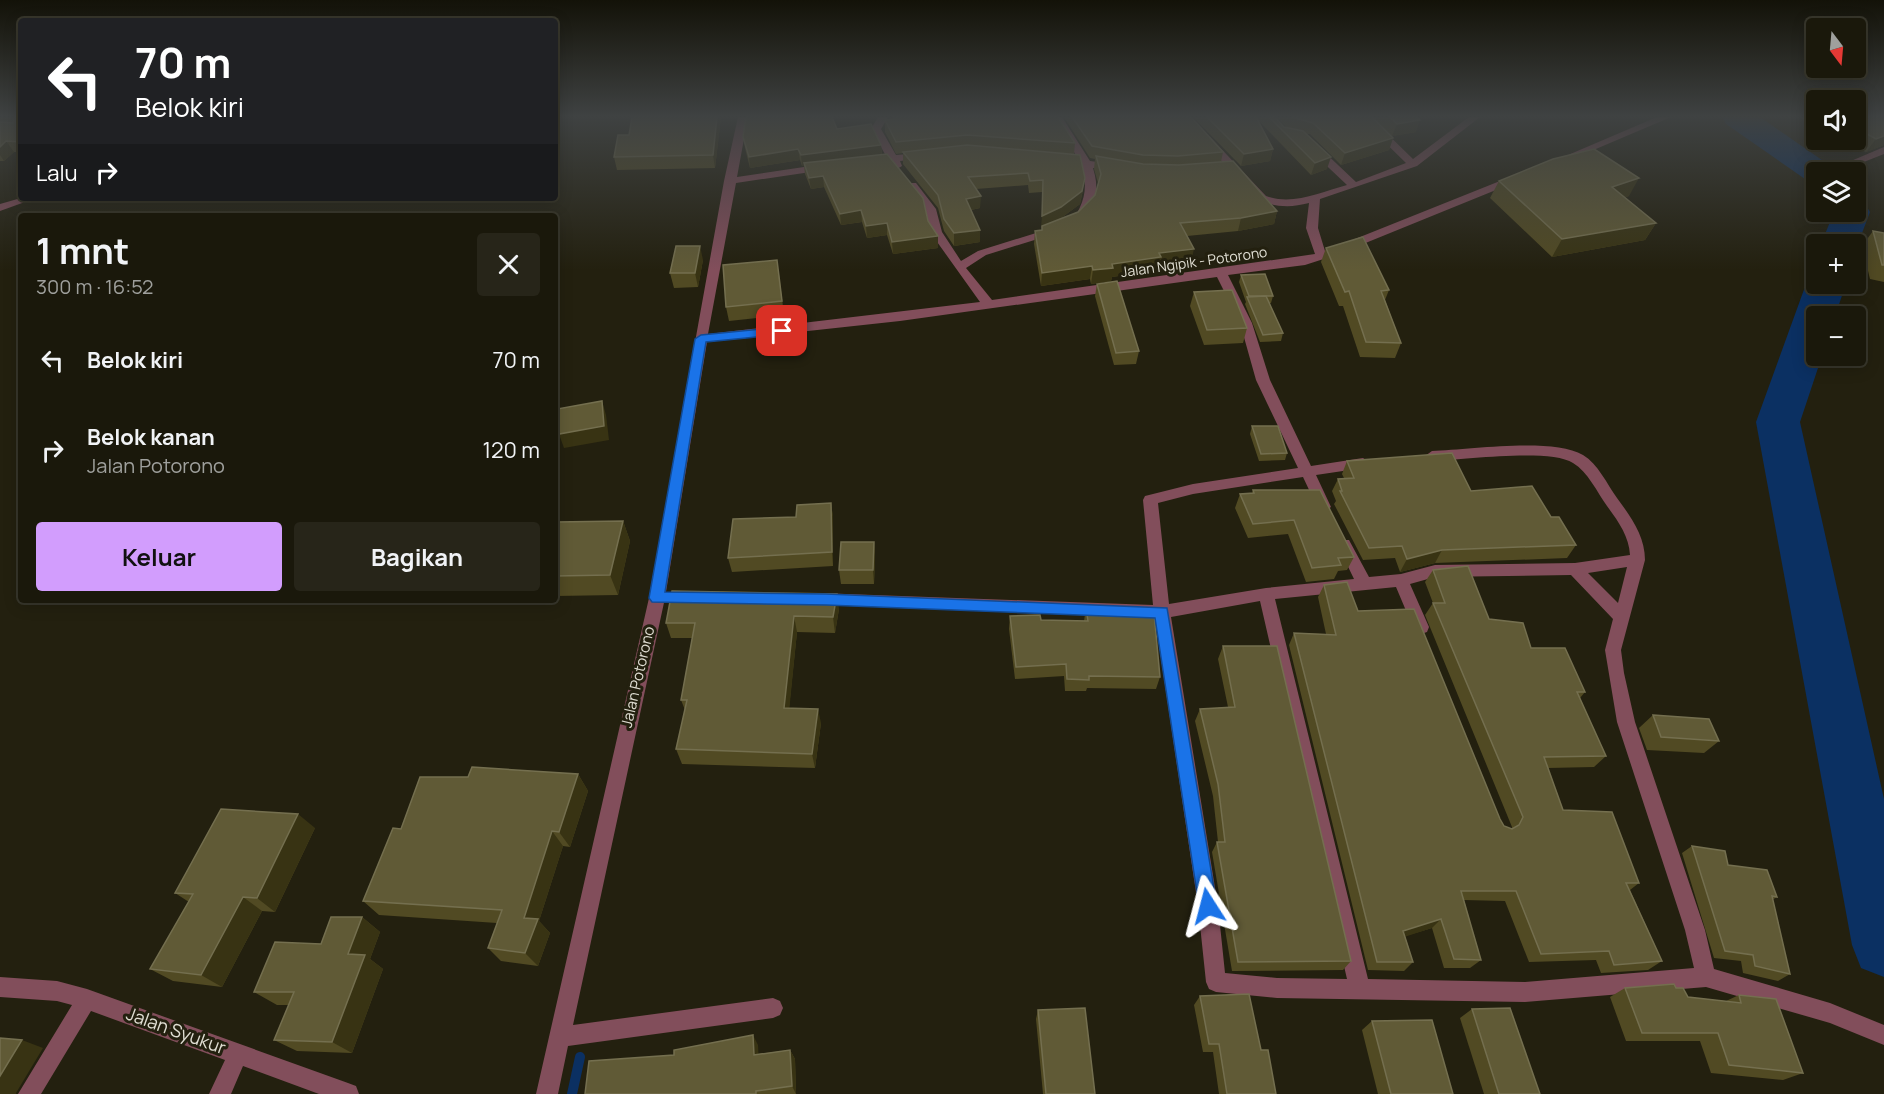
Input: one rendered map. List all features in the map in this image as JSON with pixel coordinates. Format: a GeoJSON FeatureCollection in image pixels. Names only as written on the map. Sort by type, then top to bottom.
{"type":"FeatureCollection","features":[{"type":"Feature","properties":{"kind":"street","name":"Jalan Potorono"},"geometry":{"type":"LineString","coordinates":[[547,1094],[657,598],[732,168]]}},
{"type":"Feature","properties":{"kind":"street"},"geometry":{"type":"LineString","coordinates":[[729,181],[817,168]]}},
{"type":"Feature","properties":{"kind":"street"},"geometry":{"type":"LineString","coordinates":[[898,168],[930,209],[936,232],[959,267],[989,305]]}},
{"type":"Feature","properties":{"kind":"street"},"geometry":{"type":"LineString","coordinates":[[959,267],[982,254],[1066,225],[1090,206],[1093,192],[1087,168]]}},
{"type":"Feature","properties":{"kind":"street"},"geometry":{"type":"LineString","coordinates":[[1119,168],[1130,170]]}},
{"type":"Feature","properties":{"kind":"street"},"geometry":{"type":"LineString","coordinates":[[1214,170],[1235,168]]}},
{"type":"Feature","properties":{"kind":"street"},"geometry":{"type":"LineString","coordinates":[[1236,168],[1268,202],[1292,204],[1315,199],[1402,168]]}},
{"type":"Feature","properties":{"kind":"street"},"geometry":{"type":"LineString","coordinates":[[1336,168],[1354,186]]}},
{"type":"Feature","properties":{"kind":"street","name":"Jalan Ngipik - Potorono"},"geometry":{"type":"LineString","coordinates":[[701,339],[989,305],[1222,274],[1322,256],[1529,173]]}},
{"type":"Feature","properties":{"kind":"street"},"geometry":{"type":"LineString","coordinates":[[1315,199],[1310,220],[1312,236],[1322,256]]}},
{"type":"Feature","properties":{"kind":"street"},"geometry":{"type":"LineString","coordinates":[[0,208],[22,201]]}},
{"type":"Feature","properties":{"kind":"street"},"geometry":{"type":"LineString","coordinates":[[1222,274],[1246,323],[1263,380],[1306,472],[1364,583]]}},
{"type":"Feature","properties":{"kind":"street"},"geometry":{"type":"LineString","coordinates":[[1418,457],[1529,452],[1560,453],[1576,458],[1588,469],[1630,529],[1638,546],[1637,560],[1613,650],[1626,723],[1695,930],[1706,977]]}},
{"type":"Feature","properties":{"kind":"street"},"geometry":{"type":"LineString","coordinates":[[1386,461],[1193,489],[1150,500],[1162,612],[1208,906],[1216,982],[1277,988],[1525,992],[1706,977],[1847,1020],[1884,1035]]}},
{"type":"Feature","properties":{"kind":"street"},"geometry":{"type":"LineString","coordinates":[[804,599],[1162,612],[1266,594],[1401,580],[1435,571],[1575,569],[1637,560]]}},
{"type":"Feature","properties":{"kind":"street"},"geometry":{"type":"LineString","coordinates":[[1575,569],[1621,617]]}},
{"type":"Feature","properties":{"kind":"street"},"geometry":{"type":"LineString","coordinates":[[1401,580],[1426,638]]}},
{"type":"Feature","properties":{"kind":"street"},"geometry":{"type":"LineString","coordinates":[[1266,594],[1360,990]]}},
{"type":"Feature","properties":{"kind":"street"},"geometry":{"type":"LineString","coordinates":[[657,598],[677,597]]}},
{"type":"Feature","properties":{"kind":"street","name":"Jalan Syukur"},"geometry":{"type":"LineString","coordinates":[[0,987],[57,991],[87,999],[348,1094]]}},
{"type":"Feature","properties":{"kind":"street"},"geometry":{"type":"LineString","coordinates":[[29,1094],[87,999]]}},
{"type":"Feature","properties":{"kind":"street"},"geometry":{"type":"LineString","coordinates":[[560,1037],[773,1008]]}},
{"type":"Feature","properties":{"kind":"street"},"geometry":{"type":"LineString","coordinates":[[220,1094],[238,1054]]}},
{"type":"Feature","properties":{"kind":"building"},"geometry":{"type":"Polygon","coordinates":[[[806,168],[898,168],[923,198],[928,221],[938,236],[892,242],[887,223],[866,226],[861,210],[840,214],[823,176],[809,178],[806,168]]]}},
{"type":"Feature","properties":{"kind":"building"},"geometry":{"type":"Polygon","coordinates":[[[916,168],[1083,168],[1085,178],[1082,191],[1061,207],[1042,216],[1043,180],[1030,181],[1028,173],[968,177],[981,196],[966,199],[980,230],[954,233],[944,219],[938,195],[916,168]]]}},
{"type":"Feature","properties":{"kind":"building"},"geometry":{"type":"Polygon","coordinates":[[[1099,168],[1239,168],[1277,211],[1241,218],[1180,223],[1194,249],[1159,253],[1161,257],[1112,264],[1113,268],[1093,270],[1092,266],[1042,273],[1035,231],[1042,230],[1042,226],[1078,212],[1095,195],[1101,174],[1099,168]]]}},
{"type":"Feature","properties":{"kind":"building"},"geometry":{"type":"Polygon","coordinates":[[[1531,168],[1624,168],[1639,178],[1612,187],[1656,223],[1562,239],[1499,181],[1531,168]]]}},
{"type":"Feature","properties":{"kind":"building"},"geometry":{"type":"Polygon","coordinates":[[[1873,231],[1884,233],[1884,265],[1882,265],[1873,231]]]}},
{"type":"Feature","properties":{"kind":"building"},"geometry":{"type":"Polygon","coordinates":[[[1363,237],[1389,290],[1381,291],[1401,343],[1366,342],[1349,291],[1345,292],[1326,248],[1363,237]]]}},
{"type":"Feature","properties":{"kind":"building"},"geometry":{"type":"Polygon","coordinates":[[[676,246],[700,246],[695,273],[670,273],[676,246]]]}},
{"type":"Feature","properties":{"kind":"building"},"geometry":{"type":"Polygon","coordinates":[[[777,260],[782,301],[726,307],[723,265],[777,260]]]}},
{"type":"Feature","properties":{"kind":"building"},"geometry":{"type":"Polygon","coordinates":[[[1265,274],[1273,296],[1249,296],[1241,275],[1265,274]]]}},
{"type":"Feature","properties":{"kind":"building"},"geometry":{"type":"Polygon","coordinates":[[[1117,281],[1139,351],[1116,353],[1097,284],[1117,281]]]}},
{"type":"Feature","properties":{"kind":"building"},"geometry":{"type":"Polygon","coordinates":[[[1232,290],[1247,328],[1207,330],[1194,292],[1232,290]]]}},
{"type":"Feature","properties":{"kind":"building"},"geometry":{"type":"Polygon","coordinates":[[[1266,296],[1283,333],[1263,335],[1247,297],[1266,296]]]}},
{"type":"Feature","properties":{"kind":"building"},"geometry":{"type":"Polygon","coordinates":[[[602,401],[604,426],[559,434],[558,409],[602,401]]]}},
{"type":"Feature","properties":{"kind":"building"},"geometry":{"type":"Polygon","coordinates":[[[1252,426],[1278,426],[1287,453],[1261,454],[1252,426]]]}},
{"type":"Feature","properties":{"kind":"building"},"geometry":{"type":"Polygon","coordinates":[[[1452,453],[1471,491],[1532,486],[1551,517],[1559,517],[1576,545],[1442,550],[1407,559],[1402,546],[1369,548],[1340,491],[1342,491],[1338,479],[1354,478],[1347,461],[1452,453]]]}},
{"type":"Feature","properties":{"kind":"building"},"geometry":{"type":"Polygon","coordinates":[[[1253,490],[1320,490],[1354,557],[1338,558],[1341,565],[1312,568],[1294,520],[1253,524],[1240,494],[1254,493],[1253,490]]]}},
{"type":"Feature","properties":{"kind":"building"},"geometry":{"type":"Polygon","coordinates":[[[831,503],[832,552],[728,558],[733,519],[796,517],[797,505],[831,503]]]}},
{"type":"Feature","properties":{"kind":"building"},"geometry":{"type":"Polygon","coordinates":[[[623,521],[610,575],[558,576],[558,522],[623,521]]]}},
{"type":"Feature","properties":{"kind":"building"},"geometry":{"type":"Polygon","coordinates":[[[841,542],[874,542],[873,570],[839,570],[841,542]]]}},
{"type":"Feature","properties":{"kind":"building"},"geometry":{"type":"Polygon","coordinates":[[[1468,566],[1489,619],[1523,623],[1531,648],[1565,648],[1585,692],[1577,692],[1606,756],[1544,757],[1563,810],[1612,812],[1639,883],[1626,883],[1662,961],[1614,965],[1609,951],[1541,954],[1516,891],[1461,891],[1481,960],[1454,959],[1441,919],[1403,931],[1413,962],[1377,962],[1294,633],[1336,635],[1324,585],[1347,582],[1358,611],[1414,609],[1500,819],[1504,826],[1512,829],[1519,825],[1523,817],[1433,603],[1445,603],[1433,570],[1468,566]]]}},
{"type":"Feature","properties":{"kind":"building"},"geometry":{"type":"Polygon","coordinates":[[[672,591],[837,594],[833,617],[794,616],[784,708],[818,709],[812,754],[676,749],[687,700],[681,700],[695,623],[666,623],[672,591]]]}},
{"type":"Feature","properties":{"kind":"building"},"geometry":{"type":"Polygon","coordinates":[[[1086,608],[1154,613],[1160,677],[1089,676],[1089,680],[1067,679],[1066,664],[1016,667],[1010,616],[1040,615],[1041,620],[1088,621],[1086,608]]]}},
{"type":"Feature","properties":{"kind":"building"},"geometry":{"type":"Polygon","coordinates":[[[1223,646],[1277,646],[1351,961],[1238,962],[1217,842],[1225,842],[1218,784],[1200,709],[1235,707],[1223,646]]]}},
{"type":"Feature","properties":{"kind":"building"},"geometry":{"type":"Polygon","coordinates":[[[1653,715],[1709,719],[1719,741],[1661,737],[1653,715]]]}},
{"type":"Feature","properties":{"kind":"building"},"geometry":{"type":"Polygon","coordinates":[[[472,767],[578,774],[559,832],[552,831],[524,918],[538,919],[525,953],[488,948],[502,910],[363,901],[393,828],[401,829],[420,777],[468,777],[472,767]]]}},
{"type":"Feature","properties":{"kind":"building"},"geometry":{"type":"Polygon","coordinates":[[[221,809],[298,814],[257,898],[243,897],[201,975],[150,969],[193,894],[175,893],[221,809]]]}},
{"type":"Feature","properties":{"kind":"building"},"geometry":{"type":"Polygon","coordinates":[[[1692,846],[1725,851],[1728,865],[1767,870],[1777,897],[1772,896],[1790,974],[1755,966],[1753,955],[1725,951],[1692,846]]]}},
{"type":"Feature","properties":{"kind":"building"},"geometry":{"type":"Polygon","coordinates":[[[331,917],[362,917],[348,954],[365,955],[332,1042],[274,1040],[294,992],[254,992],[275,942],[321,944],[331,917]]]}},
{"type":"Feature","properties":{"kind":"building"},"geometry":{"type":"Polygon","coordinates":[[[1674,984],[1676,988],[1683,988],[1688,997],[1741,1003],[1739,995],[1776,999],[1803,1073],[1729,1065],[1718,1033],[1642,1033],[1625,988],[1674,984]]]}},
{"type":"Feature","properties":{"kind":"building"},"geometry":{"type":"Polygon","coordinates":[[[1249,994],[1261,1050],[1268,1050],[1276,1094],[1227,1094],[1219,1044],[1209,1044],[1200,996],[1249,994]]]}},
{"type":"Feature","properties":{"kind":"building"},"geometry":{"type":"Polygon","coordinates":[[[1085,1008],[1095,1094],[1046,1094],[1038,1010],[1085,1008]]]}},
{"type":"Feature","properties":{"kind":"building"},"geometry":{"type":"Polygon","coordinates":[[[1510,1008],[1540,1094],[1499,1094],[1472,1009],[1510,1008]]]}},
{"type":"Feature","properties":{"kind":"building"},"geometry":{"type":"Polygon","coordinates":[[[1432,1020],[1453,1094],[1391,1094],[1372,1021],[1432,1020]]]}},
{"type":"Feature","properties":{"kind":"building"},"geometry":{"type":"Polygon","coordinates":[[[753,1035],[754,1055],[790,1050],[792,1086],[756,1091],[756,1094],[585,1094],[589,1061],[674,1055],[674,1050],[753,1035]]]}},
{"type":"Feature","properties":{"kind":"building"},"geometry":{"type":"Polygon","coordinates":[[[0,1038],[22,1040],[0,1076],[0,1038]]]}},
{"type":"Feature","properties":{"kind":"waterway"},"geometry":{"type":"LineString","coordinates":[[1844,234],[1848,222]]}},
{"type":"Feature","properties":{"kind":"waterway"},"geometry":{"type":"LineString","coordinates":[[1823,294],[1778,422],[1884,945]]}},
{"type":"Feature","properties":{"kind":"waterway"},"geometry":{"type":"LineString","coordinates":[[572,1094],[580,1057]]}},
{"type":"Feature","properties":{"kind":"route"},"geometry":{"type":"LineString","coordinates":[[782,331],[701,339],[657,598],[826,600],[1162,612],[1208,906]]}}]}
